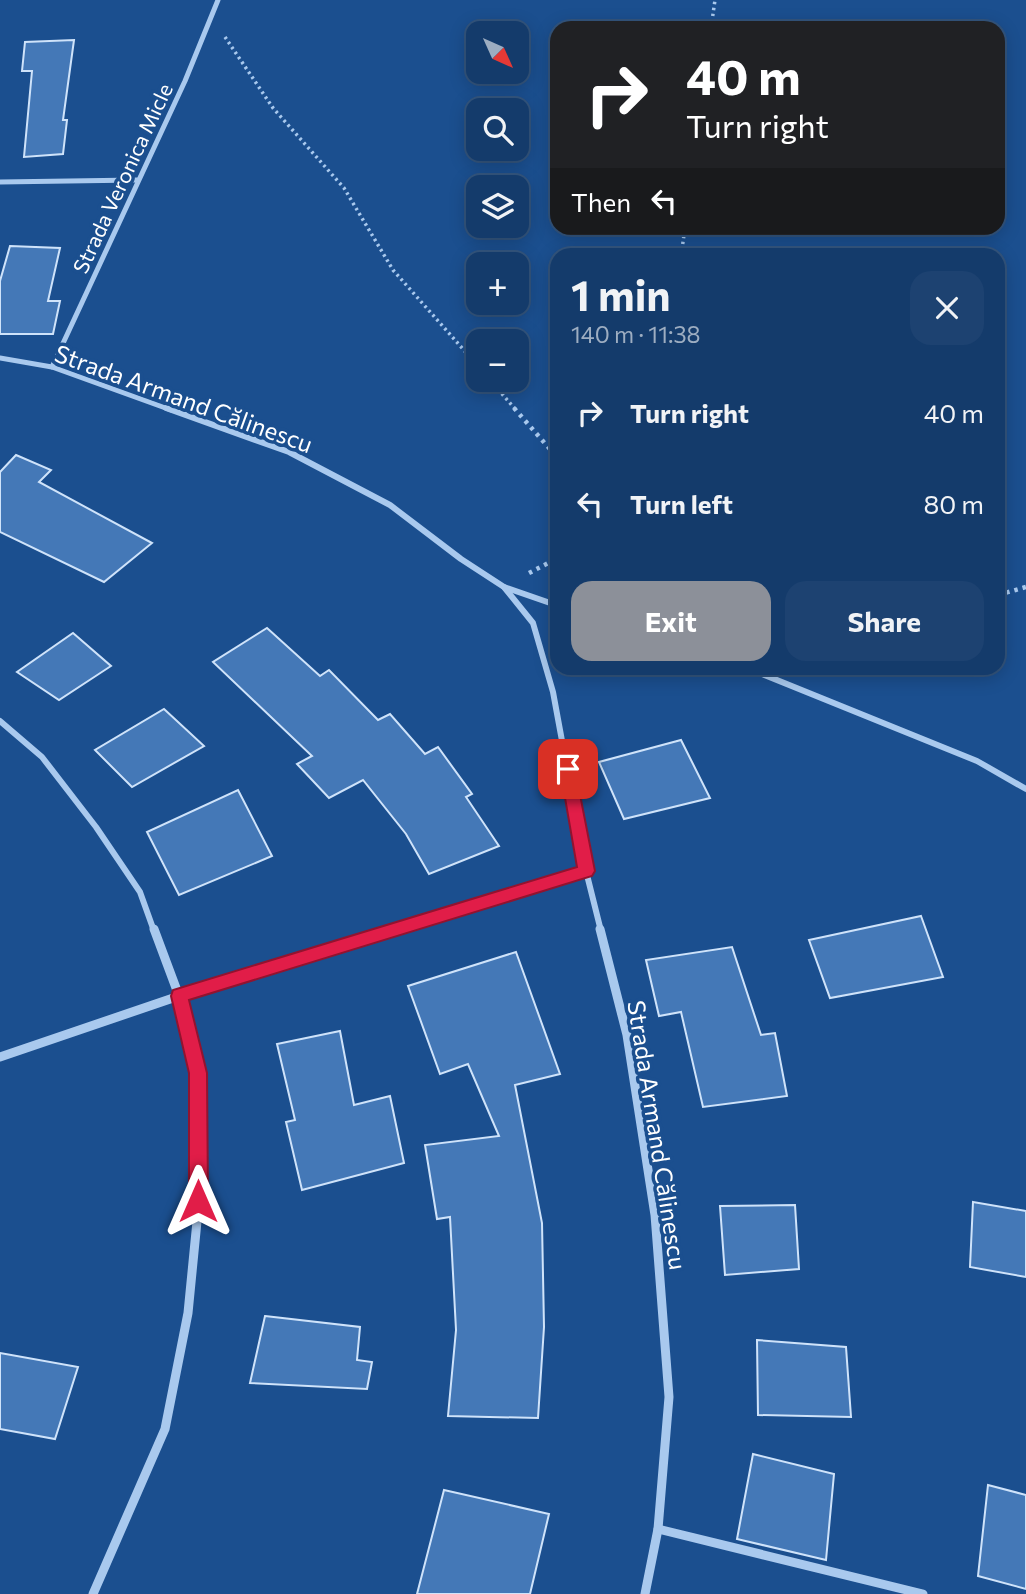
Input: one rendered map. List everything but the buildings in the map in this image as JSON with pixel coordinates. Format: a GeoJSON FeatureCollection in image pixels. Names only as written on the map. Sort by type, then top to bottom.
{"type":"FeatureCollection","features":[{"type":"Feature","properties":{"kind":"street","name":"Strada Veronica Micle"},"geometry":{"type":"LineString","coordinates":[[52,368],[185,80],[218,0]]}},
{"type":"Feature","properties":{"kind":"street"},"geometry":{"type":"LineString","coordinates":[[0,182],[137,180]]}},
{"type":"Feature","properties":{"kind":"street","name":"Strada Armand Călinescu"},"geometry":{"type":"LineString","coordinates":[[0,358],[52,368],[289,452],[390,505],[461,559],[504,587],[533,623],[554,692],[586,871],[627,1035],[655,1215],[669,1397],[658,1529],[645,1594]]}},
{"type":"Feature","properties":{"kind":"street"},"geometry":{"type":"LineString","coordinates":[[504,587],[550,602]]}},
{"type":"Feature","properties":{"kind":"street"},"geometry":{"type":"LineString","coordinates":[[764,675],[977,761],[1026,789]]}},
{"type":"Feature","properties":{"kind":"street"},"geometry":{"type":"LineString","coordinates":[[0,721],[42,757],[96,827],[140,892],[179,996],[198,1073],[198,1201],[188,1313],[165,1429],[93,1594]]}},
{"type":"Feature","properties":{"kind":"street"},"geometry":{"type":"LineString","coordinates":[[0,1056],[179,996],[586,871]]}},
{"type":"Feature","properties":{"kind":"street"},"geometry":{"type":"LineString","coordinates":[[658,1529],[923,1594]]}},
{"type":"Feature","properties":{"kind":"path"},"geometry":{"type":"LineString","coordinates":[[712,21],[715,0]]}},
{"type":"Feature","properties":{"kind":"path"},"geometry":{"type":"LineString","coordinates":[[211,16],[273,108],[344,188],[393,270],[466,352]]}},
{"type":"Feature","properties":{"kind":"path"},"geometry":{"type":"LineString","coordinates":[[500,392],[550,449]]}},
{"type":"Feature","properties":{"kind":"path"},"geometry":{"type":"LineString","coordinates":[[1005,593],[1026,587]]}},
{"type":"Feature","properties":{"kind":"route"},"geometry":{"type":"LineString","coordinates":[[198,1201],[198,1073],[179,996],[586,871],[568,769]]}}]}
